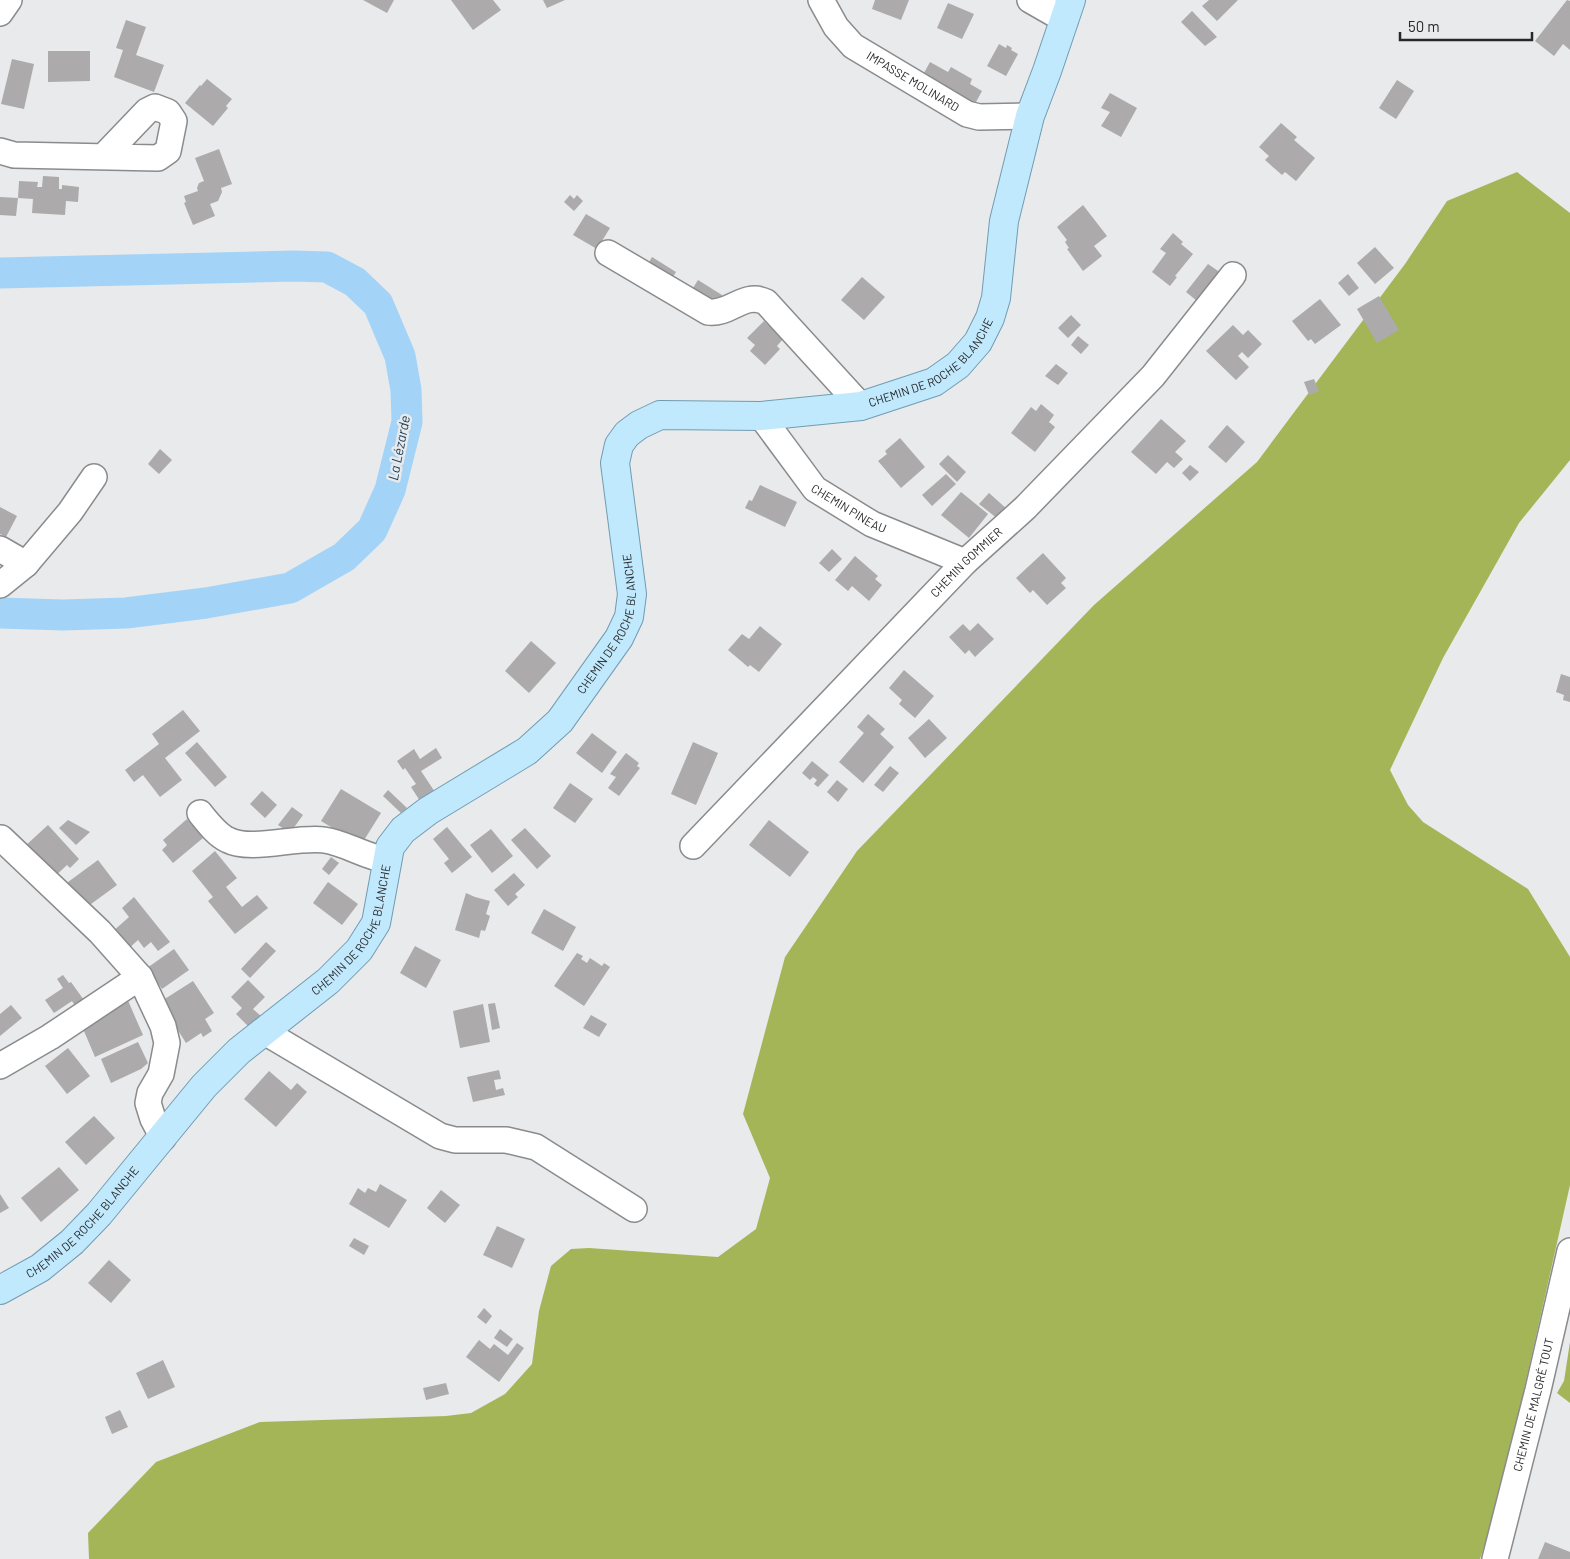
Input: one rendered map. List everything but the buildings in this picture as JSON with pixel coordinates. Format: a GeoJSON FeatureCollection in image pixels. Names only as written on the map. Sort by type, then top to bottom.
{"type":"FeatureCollection","features":[{"type":"Feature","properties":{"kind":"main road","name":"CHEMIN DE ROCHE BLANCHE"},"geometry":{"type":"LineString","coordinates":[[0,1290],[40,1268],[72,1242],[99,1214],[204,1086],[238,1051],[328,981],[359,950],[376,923],[390,847],[403,830],[428,811],[527,751],[560,721],[619,638],[629,617],[632,594],[616,463],[619,445],[627,434],[639,425],[660,415],[761,416],[861,406],[934,382],[958,365],[978,342],[990,318],[996,298],[1004,221],[1030,116],[1068,10]]}},
{"type":"Feature","properties":{"kind":"street"},"geometry":{"type":"LineString","coordinates":[[0,12],[9,0]]}},
{"type":"Feature","properties":{"kind":"street","name":"IMPASSE MOLINARD"},"geometry":{"type":"LineString","coordinates":[[821,0],[836,27],[853,46],[967,114],[979,117],[1030,116]]}},
{"type":"Feature","properties":{"kind":"street"},"geometry":{"type":"LineString","coordinates":[[1030,0],[1068,10]]}},
{"type":"Feature","properties":{"kind":"street"},"geometry":{"type":"LineString","coordinates":[[0,151],[14,155],[103,157]]}},
{"type":"Feature","properties":{"kind":"street"},"geometry":{"type":"LineString","coordinates":[[608,253],[708,312],[716,312],[751,298],[758,298],[766,302],[861,406]]}},
{"type":"Feature","properties":{"kind":"street","name":"CHEMIN GOMMIER"},"geometry":{"type":"LineString","coordinates":[[693,846],[965,562],[1025,508],[1153,376],[1233,275]]}},
{"type":"Feature","properties":{"kind":"street","name":"CHEMIN PINEAU"},"geometry":{"type":"LineString","coordinates":[[761,416],[815,489],[872,524],[965,562]]}},
{"type":"Feature","properties":{"kind":"street"},"geometry":{"type":"LineString","coordinates":[[0,585],[26,564],[70,512],[94,477]]}},
{"type":"Feature","properties":{"kind":"street"},"geometry":{"type":"LineString","coordinates":[[0,549],[26,564]]}},
{"type":"Feature","properties":{"kind":"street"},"geometry":{"type":"LineString","coordinates":[[200,813],[228,841],[261,844],[310,838],[341,844],[373,858],[387,860]]}},
{"type":"Feature","properties":{"kind":"street"},"geometry":{"type":"LineString","coordinates":[[1,838],[100,932],[140,977],[163,1026],[167,1043],[161,1074],[150,1093],[148,1103],[153,1120],[163,1138]]}},
{"type":"Feature","properties":{"kind":"street"},"geometry":{"type":"LineString","coordinates":[[0,1066],[50,1037],[140,977]]}},
{"type":"Feature","properties":{"kind":"street"},"geometry":{"type":"LineString","coordinates":[[263,1031],[440,1136],[455,1140],[506,1140],[536,1147],[634,1209]]}},
{"type":"Feature","properties":{"kind":"street","name":"CHEMIN DE MALGRÉ TOUT"},"geometry":{"type":"LineString","coordinates":[[1495,1559],[1538,1390],[1570,1251]]}},
{"type":"Feature","properties":{"kind":"green space"},"geometry":{"type":"Polygon","coordinates":[[[1517,172],[1570,213],[1570,460],[1519,523],[1443,658],[1390,770],[1408,805],[1423,822],[1528,889],[1570,957],[1570,1185],[1499,1501],[1480,1559],[89,1559],[88,1533],[156,1462],[260,1422],[446,1416],[471,1413],[505,1394],[532,1364],[539,1311],[551,1266],[571,1249],[589,1248],[718,1257],[756,1229],[770,1178],[743,1114],[785,957],[857,851],[1094,605],[1257,462],[1405,264],[1447,201],[1517,172]]]}},
{"type":"Feature","properties":{"kind":"green space"},"geometry":{"type":"Polygon","coordinates":[[[1570,1342],[1570,1403],[1557,1393],[1564,1381],[1570,1342]]]}},
{"type":"Feature","properties":{"kind":"waterway","name":"La Lézarde"},"geometry":{"type":"LineString","coordinates":[[0,273],[293,266],[327,267],[355,282],[378,304],[400,356],[406,390],[407,422],[390,490],[372,530],[344,557],[290,588],[206,603],[126,613],[63,615],[0,613]]}}]}
